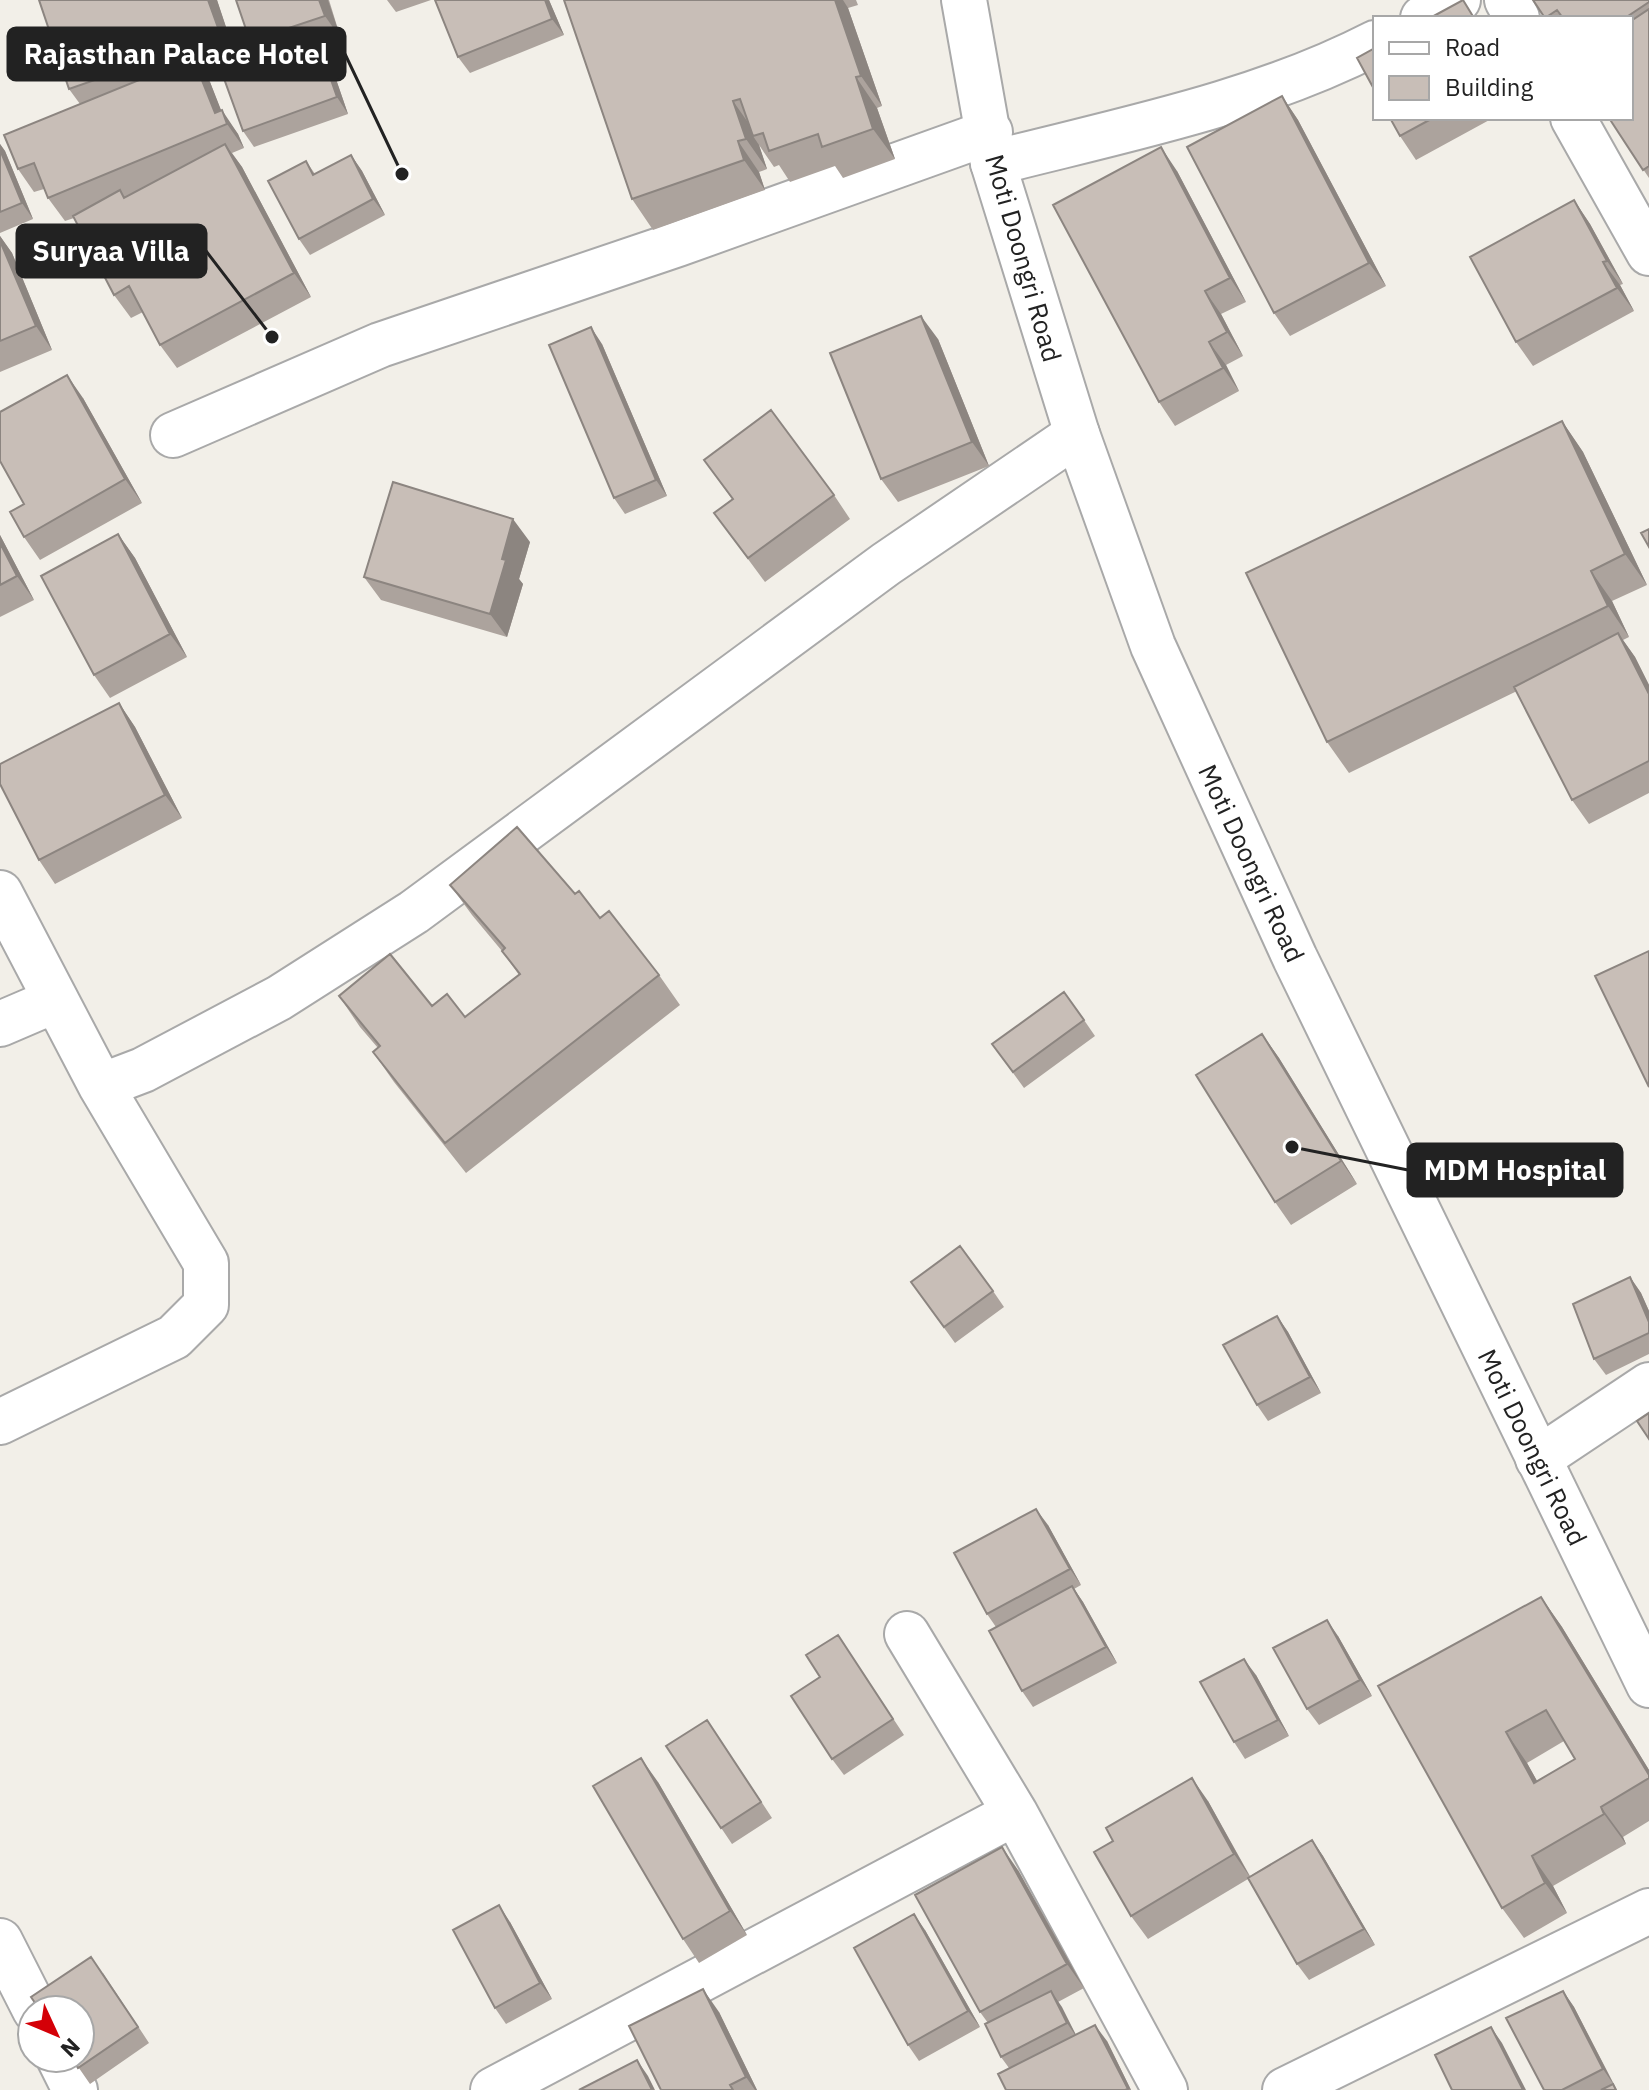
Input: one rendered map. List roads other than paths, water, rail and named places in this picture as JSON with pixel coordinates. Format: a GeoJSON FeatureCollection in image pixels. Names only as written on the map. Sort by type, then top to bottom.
{"type":"FeatureCollection","features":[{"type":"Feature","properties":{"kind":"street","name":"Moti Doongri Road"},"geometry":{"type":"LineString","coordinates":[[964,0],[992,148],[1077,434],[1153,646],[1295,958],[1649,1685]]}},
{"type":"Feature","properties":{"kind":"street"},"geometry":{"type":"LineString","coordinates":[[1427,16],[1458,0]]}},
{"type":"Feature","properties":{"kind":"street"},"geometry":{"type":"LineString","coordinates":[[173,435],[380,345],[678,244],[992,148],[1238,99],[1341,61],[1373,44]]}},
{"type":"Feature","properties":{"kind":"street"},"geometry":{"type":"LineString","coordinates":[[1574,120],[1649,253]]}},
{"type":"Feature","properties":{"kind":"street"},"geometry":{"type":"LineString","coordinates":[[101,1086],[143,1070],[279,998],[414,912],[886,564],[1077,434]]}},
{"type":"Feature","properties":{"kind":"street"},"geometry":{"type":"LineString","coordinates":[[0,893],[101,1086],[206,1263],[206,1305],[174,1337],[0,1422]]}},
{"type":"Feature","properties":{"kind":"street"},"geometry":{"type":"LineString","coordinates":[[0,1024],[56,1000]]}},
{"type":"Feature","properties":{"kind":"street"},"geometry":{"type":"LineString","coordinates":[[1538,1459],[1649,1385]]}},
{"type":"Feature","properties":{"kind":"street"},"geometry":{"type":"LineString","coordinates":[[907,1634],[1015,1813],[1165,2090]]}},
{"type":"Feature","properties":{"kind":"street"},"geometry":{"type":"LineString","coordinates":[[493,2090],[1015,1813]]}},
{"type":"Feature","properties":{"kind":"street"},"geometry":{"type":"LineString","coordinates":[[1285,2090],[1649,1911]]}},
{"type":"Feature","properties":{"kind":"street"},"geometry":{"type":"LineString","coordinates":[[0,1941],[27,1994]]}},
{"type":"Feature","properties":{"kind":"place","name":"Rajasthan Palace Hotel"},"geometry":{"type":"Point","coordinates":[402,174]}},
{"type":"Feature","properties":{"kind":"place","name":"Suryaa Villa"},"geometry":{"type":"Point","coordinates":[272,337]}},
{"type":"Feature","properties":{"kind":"place","name":"MDM Hospital"},"geometry":{"type":"Point","coordinates":[1292,1147]}}]}
